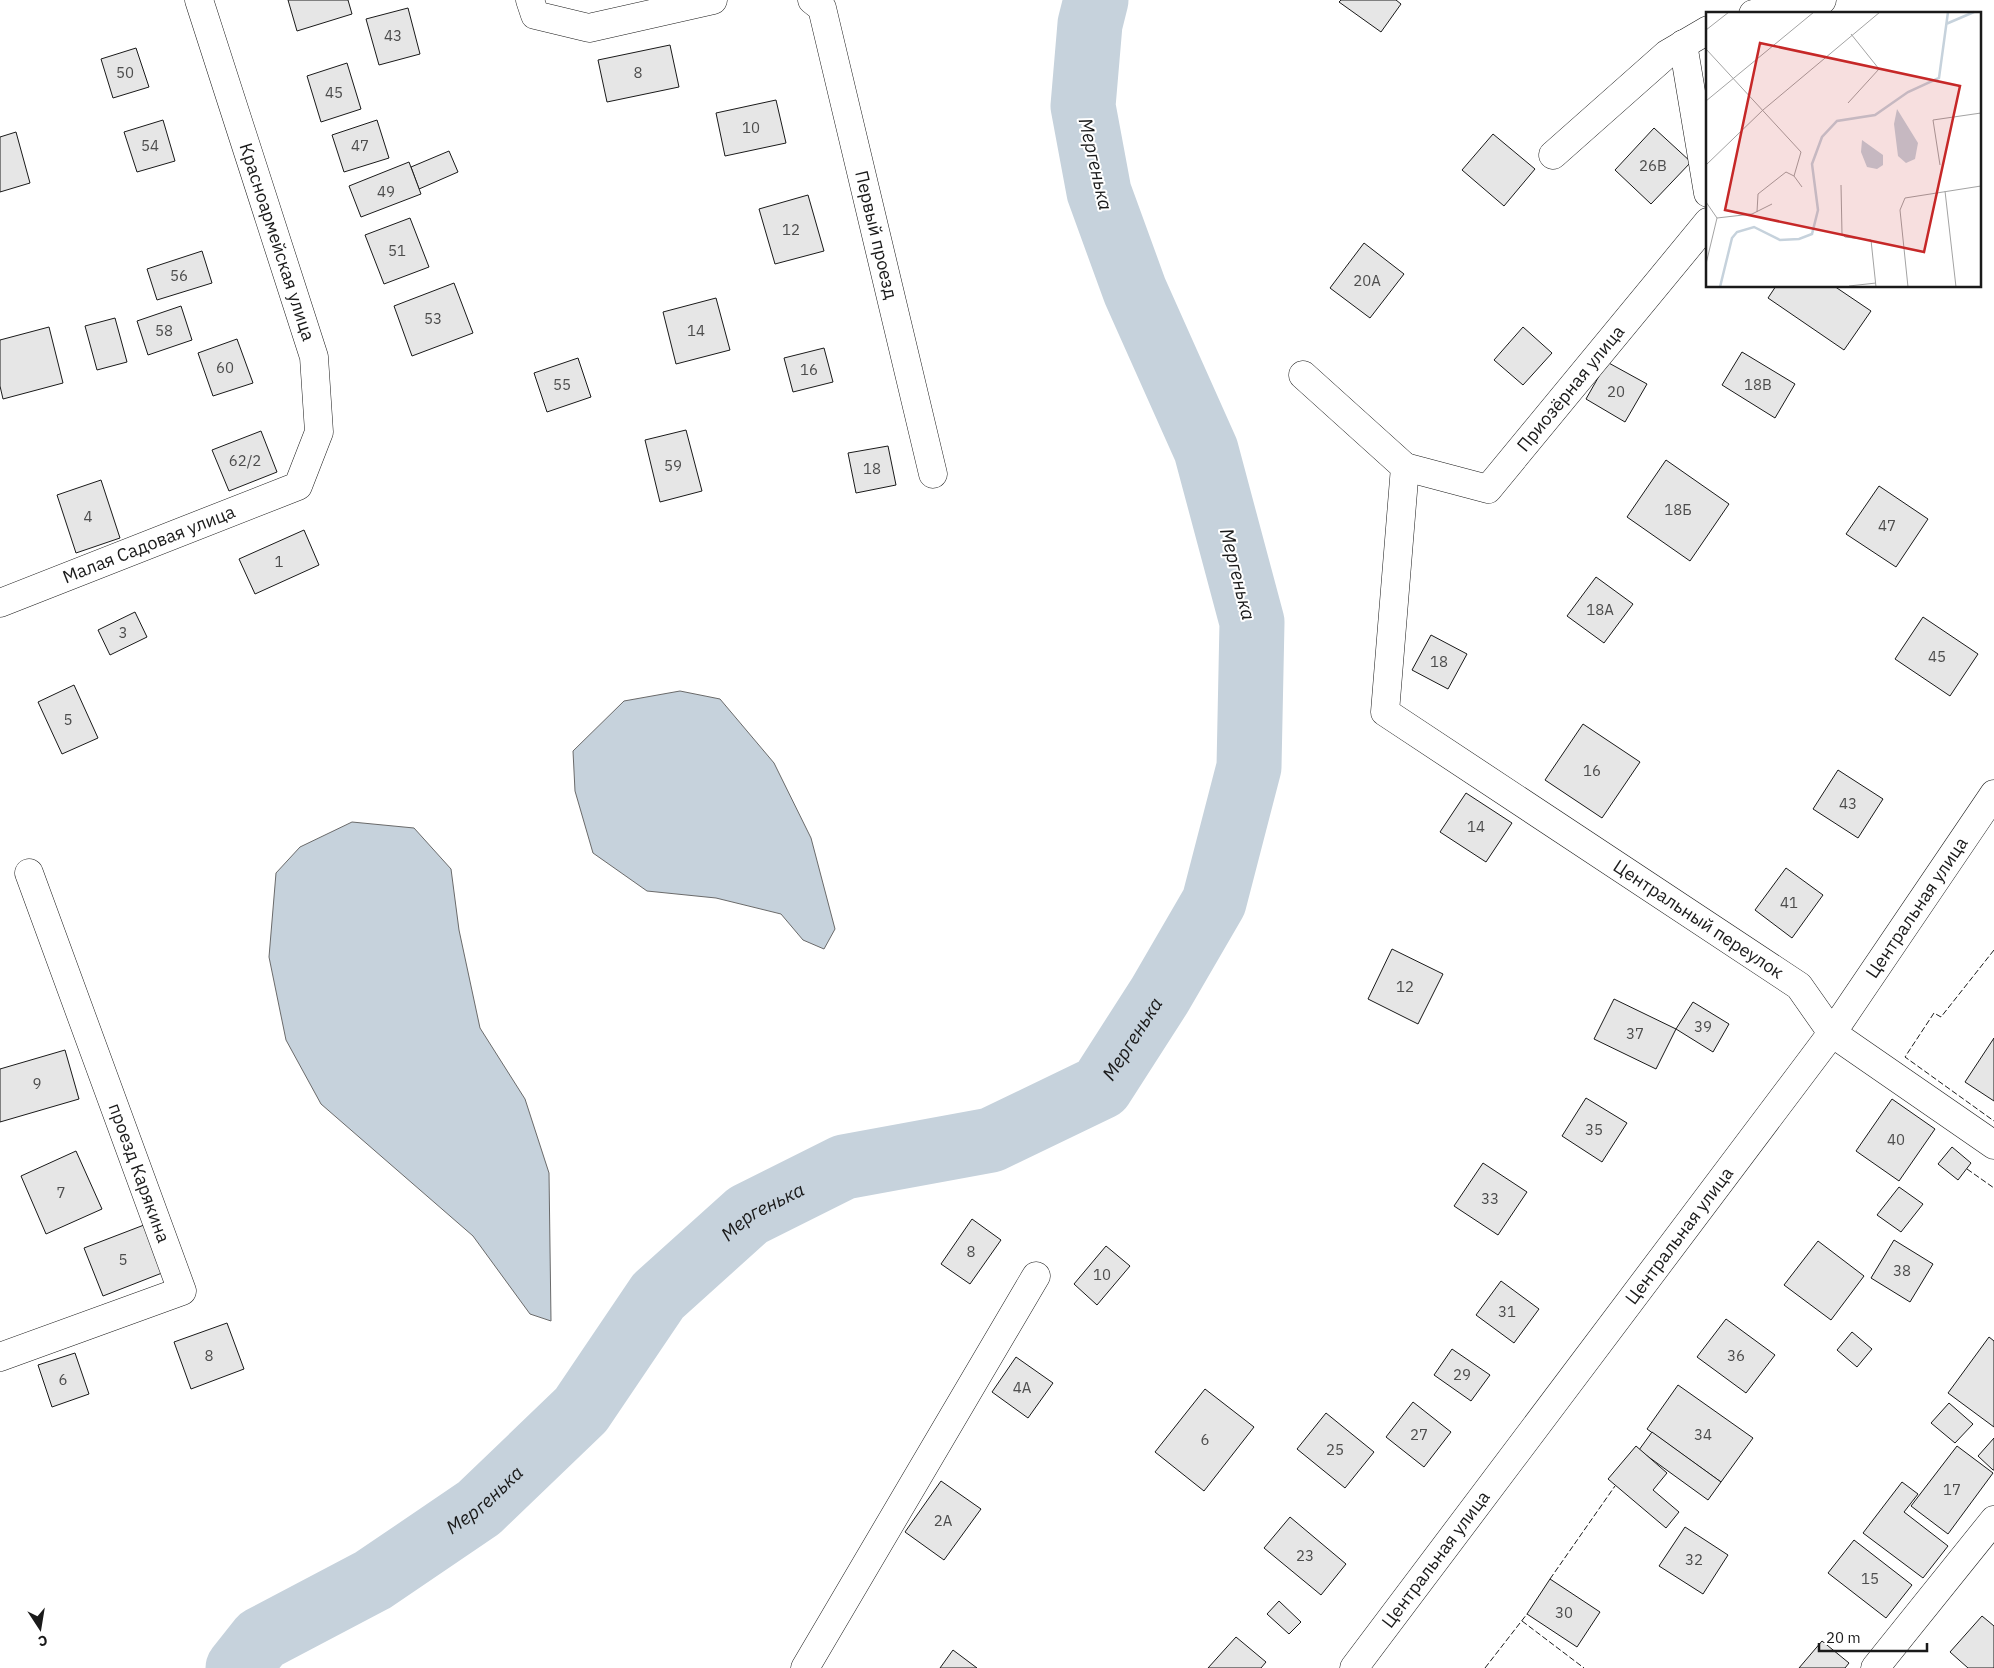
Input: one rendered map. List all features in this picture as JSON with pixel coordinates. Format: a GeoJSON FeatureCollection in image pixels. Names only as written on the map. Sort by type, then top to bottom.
{"type":"FeatureCollection","features":[{"type":"Feature","properties":{"kind":"street","name":"Красноармейская улица"},"geometry":{"type":"LineString","coordinates":[[199,0],[314,357],[319,432],[298,486]]}},
{"type":"Feature","properties":{"kind":"street"},"geometry":{"type":"LineString","coordinates":[[530,0],[535,15],[589,28],[713,0]]}},
{"type":"Feature","properties":{"kind":"street","name":"Первый проезд"},"geometry":{"type":"LineString","coordinates":[[812,0],[822,8],[934,474]]}},
{"type":"Feature","properties":{"kind":"street"},"geometry":{"type":"LineString","coordinates":[[1763,12],[1822,0]]}},
{"type":"Feature","properties":{"kind":"street"},"geometry":{"type":"LineString","coordinates":[[1553,155],[1667,54],[1706,31]]}},
{"type":"Feature","properties":{"kind":"street"},"geometry":{"type":"LineString","coordinates":[[1684,44],[1706,181]]}},
{"type":"Feature","properties":{"kind":"street","name":"Приозёрная улица"},"geometry":{"type":"LineString","coordinates":[[1303,375],[1405,467],[1488,489],[1706,224]]}},
{"type":"Feature","properties":{"kind":"street","name":"Центральный переулок"},"geometry":{"type":"LineString","coordinates":[[1405,467],[1385,712],[1799,986],[1832,1033],[1994,1145]]}},
{"type":"Feature","properties":{"kind":"street","name":"Малая Садовая улица"},"geometry":{"type":"LineString","coordinates":[[0,603],[298,486]]}},
{"type":"Feature","properties":{"kind":"street","name":"Центральная улица"},"geometry":{"type":"LineString","coordinates":[[1354,1668],[1832,1033],[1994,794]]}},
{"type":"Feature","properties":{"kind":"street","name":"проезд Карякина"},"geometry":{"type":"LineString","coordinates":[[0,1357],[182,1291],[30,873]]}},
{"type":"Feature","properties":{"kind":"street"},"geometry":{"type":"LineString","coordinates":[[806,1668],[1036,1276]]}},
{"type":"Feature","properties":{"kind":"street"},"geometry":{"type":"LineString","coordinates":[[1875,1668],[1994,1520]]}},
{"type":"Feature","properties":{"kind":"shaded area"},"geometry":{"type":"Polygon","coordinates":[[[680,691],[720,699],[774,763],[811,838],[835,929],[824,949],[803,940],[781,914],[716,898],[647,891],[593,853],[575,791],[573,751],[624,701],[680,691]]]}},
{"type":"Feature","properties":{"kind":"shaded area"},"geometry":{"type":"Polygon","coordinates":[[[352,822],[414,828],[451,869],[459,930],[480,1028],[525,1099],[549,1173],[551,1321],[530,1314],[473,1236],[321,1104],[286,1040],[269,957],[276,873],[300,847],[352,822]]]}},
{"type":"Feature","properties":{"kind":"building"},"geometry":{"type":"Polygon","coordinates":[[[288,0],[348,0],[352,14],[297,31],[288,0]]]}},
{"type":"Feature","properties":{"kind":"building"},"geometry":{"type":"Polygon","coordinates":[[[1341,0],[1396,0],[1401,4],[1381,32],[1339,2],[1341,0]]]}},
{"type":"Feature","properties":{"kind":"building"},"geometry":{"type":"Polygon","coordinates":[[[408,8],[420,54],[379,65],[366,19],[408,8]]]}},
{"type":"Feature","properties":{"kind":"building"},"geometry":{"type":"Polygon","coordinates":[[[670,45],[679,87],[607,102],[598,60],[670,45]]]}},
{"type":"Feature","properties":{"kind":"building"},"geometry":{"type":"Polygon","coordinates":[[[136,48],[149,87],[113,98],[101,59],[136,48]]]}},
{"type":"Feature","properties":{"kind":"building"},"geometry":{"type":"Polygon","coordinates":[[[347,63],[361,109],[321,122],[307,76],[347,63]]]}},
{"type":"Feature","properties":{"kind":"building"},"geometry":{"type":"Polygon","coordinates":[[[776,100],[786,143],[725,156],[716,113],[776,100]]]}},
{"type":"Feature","properties":{"kind":"building"},"geometry":{"type":"Polygon","coordinates":[[[163,120],[175,161],[137,172],[124,132],[163,120]]]}},
{"type":"Feature","properties":{"kind":"building"},"geometry":{"type":"Polygon","coordinates":[[[377,120],[389,158],[344,172],[332,135],[377,120]]]}},
{"type":"Feature","properties":{"kind":"building"},"geometry":{"type":"Polygon","coordinates":[[[1654,128],[1691,162],[1651,204],[1615,170],[1654,128]]]}},
{"type":"Feature","properties":{"kind":"building"},"geometry":{"type":"Polygon","coordinates":[[[16,132],[30,183],[0,192],[0,137],[16,132]]]}},
{"type":"Feature","properties":{"kind":"building"},"geometry":{"type":"Polygon","coordinates":[[[1493,134],[1535,169],[1504,206],[1462,170],[1493,134]]]}},
{"type":"Feature","properties":{"kind":"building"},"geometry":{"type":"Polygon","coordinates":[[[449,151],[458,172],[419,189],[411,167],[449,151]]]}},
{"type":"Feature","properties":{"kind":"building"},"geometry":{"type":"Polygon","coordinates":[[[409,162],[421,194],[361,217],[349,186],[409,162]]]}},
{"type":"Feature","properties":{"kind":"building"},"geometry":{"type":"Polygon","coordinates":[[[808,195],[824,251],[775,264],[759,209],[808,195]]]}},
{"type":"Feature","properties":{"kind":"building"},"geometry":{"type":"Polygon","coordinates":[[[410,218],[429,267],[384,284],[365,235],[410,218]]]}},
{"type":"Feature","properties":{"kind":"building"},"geometry":{"type":"Polygon","coordinates":[[[1364,243],[1404,274],[1370,318],[1330,288],[1364,243]]]}},
{"type":"Feature","properties":{"kind":"building"},"geometry":{"type":"Polygon","coordinates":[[[202,251],[212,283],[157,300],[147,269],[202,251]]]}},
{"type":"Feature","properties":{"kind":"building"},"geometry":{"type":"Polygon","coordinates":[[[454,283],[473,333],[412,356],[394,306],[454,283]]]}},
{"type":"Feature","properties":{"kind":"building"},"geometry":{"type":"Polygon","coordinates":[[[1775,288],[1837,288],[1871,311],[1844,350],[1768,298],[1775,288]]]}},
{"type":"Feature","properties":{"kind":"building"},"geometry":{"type":"Polygon","coordinates":[[[716,298],[730,350],[676,364],[663,312],[716,298]]]}},
{"type":"Feature","properties":{"kind":"building"},"geometry":{"type":"Polygon","coordinates":[[[181,306],[192,340],[148,355],[137,321],[181,306]]]}},
{"type":"Feature","properties":{"kind":"building"},"geometry":{"type":"Polygon","coordinates":[[[115,318],[127,362],[97,370],[85,326],[115,318]]]}},
{"type":"Feature","properties":{"kind":"building"},"geometry":{"type":"Polygon","coordinates":[[[49,327],[63,383],[3,399],[0,386],[0,340],[49,327]]]}},
{"type":"Feature","properties":{"kind":"building"},"geometry":{"type":"Polygon","coordinates":[[[1523,327],[1552,353],[1523,385],[1494,360],[1523,327]]]}},
{"type":"Feature","properties":{"kind":"building"},"geometry":{"type":"Polygon","coordinates":[[[237,339],[253,383],[213,396],[198,353],[237,339]]]}},
{"type":"Feature","properties":{"kind":"building"},"geometry":{"type":"Polygon","coordinates":[[[824,348],[833,382],[793,392],[784,358],[824,348]]]}},
{"type":"Feature","properties":{"kind":"building"},"geometry":{"type":"Polygon","coordinates":[[[1742,352],[1795,384],[1775,418],[1722,385],[1742,352]]]}},
{"type":"Feature","properties":{"kind":"building"},"geometry":{"type":"Polygon","coordinates":[[[578,358],[591,397],[547,412],[534,373],[578,358]]]}},
{"type":"Feature","properties":{"kind":"building"},"geometry":{"type":"Polygon","coordinates":[[[1607,362],[1647,384],[1625,422],[1586,399],[1607,362]]]}},
{"type":"Feature","properties":{"kind":"building"},"geometry":{"type":"Polygon","coordinates":[[[686,430],[702,491],[660,502],[645,440],[686,430]]]}},
{"type":"Feature","properties":{"kind":"building"},"geometry":{"type":"Polygon","coordinates":[[[261,431],[277,472],[229,491],[212,450],[261,431]]]}},
{"type":"Feature","properties":{"kind":"building"},"geometry":{"type":"Polygon","coordinates":[[[888,446],[896,485],[856,493],[848,453],[888,446]]]}},
{"type":"Feature","properties":{"kind":"building"},"geometry":{"type":"Polygon","coordinates":[[[1666,460],[1729,504],[1690,561],[1627,517],[1666,460]]]}},
{"type":"Feature","properties":{"kind":"building"},"geometry":{"type":"Polygon","coordinates":[[[101,480],[120,538],[76,553],[57,495],[101,480]]]}},
{"type":"Feature","properties":{"kind":"building"},"geometry":{"type":"Polygon","coordinates":[[[1879,486],[1928,519],[1896,567],[1846,534],[1879,486]]]}},
{"type":"Feature","properties":{"kind":"building"},"geometry":{"type":"Polygon","coordinates":[[[304,530],[319,565],[255,594],[239,559],[304,530]]]}},
{"type":"Feature","properties":{"kind":"building"},"geometry":{"type":"Polygon","coordinates":[[[1596,577],[1633,604],[1604,643],[1567,616],[1596,577]]]}},
{"type":"Feature","properties":{"kind":"building"},"geometry":{"type":"Polygon","coordinates":[[[135,612],[147,637],[110,655],[98,630],[135,612]]]}},
{"type":"Feature","properties":{"kind":"building"},"geometry":{"type":"Polygon","coordinates":[[[1923,617],[1978,654],[1950,696],[1895,659],[1923,617]]]}},
{"type":"Feature","properties":{"kind":"building"},"geometry":{"type":"Polygon","coordinates":[[[1431,635],[1467,654],[1448,689],[1412,670],[1431,635]]]}},
{"type":"Feature","properties":{"kind":"building"},"geometry":{"type":"Polygon","coordinates":[[[74,685],[98,738],[62,754],[38,702],[74,685]]]}},
{"type":"Feature","properties":{"kind":"building"},"geometry":{"type":"Polygon","coordinates":[[[1583,724],[1640,762],[1602,818],[1545,780],[1583,724]]]}},
{"type":"Feature","properties":{"kind":"building"},"geometry":{"type":"Polygon","coordinates":[[[1838,770],[1883,799],[1858,838],[1813,809],[1838,770]]]}},
{"type":"Feature","properties":{"kind":"building"},"geometry":{"type":"Polygon","coordinates":[[[1466,793],[1512,823],[1486,862],[1440,832],[1466,793]]]}},
{"type":"Feature","properties":{"kind":"building"},"geometry":{"type":"Polygon","coordinates":[[[1786,868],[1823,895],[1792,938],[1755,910],[1786,868]]]}},
{"type":"Feature","properties":{"kind":"building"},"geometry":{"type":"Polygon","coordinates":[[[1392,949],[1443,974],[1418,1024],[1368,999],[1392,949]]]}},
{"type":"Feature","properties":{"kind":"building"},"geometry":{"type":"Polygon","coordinates":[[[1614,999],[1676,1029],[1656,1069],[1594,1039],[1614,999]]]}},
{"type":"Feature","properties":{"kind":"building"},"geometry":{"type":"Polygon","coordinates":[[[1693,1002],[1729,1024],[1713,1052],[1676,1029],[1693,1002]]]}},
{"type":"Feature","properties":{"kind":"building"},"geometry":{"type":"Polygon","coordinates":[[[1994,1038],[1994,1101],[1965,1082],[1994,1038]]]}},
{"type":"Feature","properties":{"kind":"building"},"geometry":{"type":"Polygon","coordinates":[[[65,1050],[79,1099],[0,1122],[0,1069],[65,1050]]]}},
{"type":"Feature","properties":{"kind":"building"},"geometry":{"type":"Polygon","coordinates":[[[1586,1098],[1627,1123],[1602,1162],[1562,1136],[1586,1098]]]}},
{"type":"Feature","properties":{"kind":"building"},"geometry":{"type":"Polygon","coordinates":[[[1892,1099],[1935,1129],[1899,1181],[1856,1151],[1892,1099]]]}},
{"type":"Feature","properties":{"kind":"building"},"geometry":{"type":"Polygon","coordinates":[[[1952,1147],[1971,1163],[1958,1180],[1938,1164],[1952,1147]]]}},
{"type":"Feature","properties":{"kind":"building"},"geometry":{"type":"Polygon","coordinates":[[[76,1151],[102,1209],[46,1234],[21,1176],[76,1151]]]}},
{"type":"Feature","properties":{"kind":"building"},"geometry":{"type":"Polygon","coordinates":[[[1483,1163],[1527,1192],[1498,1235],[1454,1206],[1483,1163]]]}},
{"type":"Feature","properties":{"kind":"building"},"geometry":{"type":"Polygon","coordinates":[[[1899,1187],[1923,1204],[1901,1232],[1877,1215],[1899,1187]]]}},
{"type":"Feature","properties":{"kind":"building"},"geometry":{"type":"Polygon","coordinates":[[[972,1219],[1001,1240],[970,1284],[941,1264],[972,1219]]]}},
{"type":"Feature","properties":{"kind":"building"},"geometry":{"type":"Polygon","coordinates":[[[144,1225],[162,1273],[103,1296],[84,1248],[144,1225]]]}},
{"type":"Feature","properties":{"kind":"building"},"geometry":{"type":"Polygon","coordinates":[[[1894,1240],[1933,1264],[1910,1302],[1871,1278],[1894,1240]]]}},
{"type":"Feature","properties":{"kind":"building"},"geometry":{"type":"Polygon","coordinates":[[[1818,1241],[1864,1276],[1831,1320],[1784,1285],[1818,1241]]]}},
{"type":"Feature","properties":{"kind":"building"},"geometry":{"type":"Polygon","coordinates":[[[1106,1246],[1130,1266],[1097,1305],[1074,1284],[1106,1246]]]}},
{"type":"Feature","properties":{"kind":"building"},"geometry":{"type":"Polygon","coordinates":[[[1501,1281],[1539,1309],[1514,1343],[1476,1315],[1501,1281]]]}},
{"type":"Feature","properties":{"kind":"building"},"geometry":{"type":"Polygon","coordinates":[[[1726,1319],[1775,1355],[1746,1393],[1697,1357],[1726,1319]]]}},
{"type":"Feature","properties":{"kind":"building"},"geometry":{"type":"Polygon","coordinates":[[[227,1323],[244,1369],[191,1389],[174,1342],[227,1323]]]}},
{"type":"Feature","properties":{"kind":"building"},"geometry":{"type":"Polygon","coordinates":[[[1852,1332],[1872,1349],[1857,1367],[1837,1350],[1852,1332]]]}},
{"type":"Feature","properties":{"kind":"building"},"geometry":{"type":"Polygon","coordinates":[[[1989,1337],[1994,1341],[1994,1427],[1948,1393],[1989,1337]]]}},
{"type":"Feature","properties":{"kind":"building"},"geometry":{"type":"Polygon","coordinates":[[[1452,1349],[1490,1375],[1471,1401],[1434,1375],[1452,1349]]]}},
{"type":"Feature","properties":{"kind":"building"},"geometry":{"type":"Polygon","coordinates":[[[75,1353],[89,1394],[52,1407],[38,1365],[75,1353]]]}},
{"type":"Feature","properties":{"kind":"building"},"geometry":{"type":"Polygon","coordinates":[[[1016,1357],[1053,1383],[1028,1418],[992,1392],[1016,1357]]]}},
{"type":"Feature","properties":{"kind":"building"},"geometry":{"type":"Polygon","coordinates":[[[1678,1385],[1753,1438],[1721,1482],[1647,1429],[1678,1385]]]}},
{"type":"Feature","properties":{"kind":"building"},"geometry":{"type":"Polygon","coordinates":[[[1205,1389],[1254,1427],[1204,1491],[1155,1452],[1205,1389]]]}},
{"type":"Feature","properties":{"kind":"building"},"geometry":{"type":"Polygon","coordinates":[[[1413,1402],[1451,1432],[1424,1467],[1386,1437],[1413,1402]]]}},
{"type":"Feature","properties":{"kind":"building"},"geometry":{"type":"Polygon","coordinates":[[[1949,1403],[1973,1424],[1955,1443],[1931,1423],[1949,1403]]]}},
{"type":"Feature","properties":{"kind":"building"},"geometry":{"type":"Polygon","coordinates":[[[1326,1413],[1374,1452],[1345,1488],[1297,1449],[1326,1413]]]}},
{"type":"Feature","properties":{"kind":"building"},"geometry":{"type":"Polygon","coordinates":[[[1652,1432],[1721,1482],[1708,1500],[1639,1450],[1652,1432]]]}},
{"type":"Feature","properties":{"kind":"building"},"geometry":{"type":"Polygon","coordinates":[[[1994,1438],[1994,1470],[1993,1470],[1978,1456],[1994,1438]]]}},
{"type":"Feature","properties":{"kind":"building"},"geometry":{"type":"Polygon","coordinates":[[[1636,1446],[1667,1473],[1653,1490],[1679,1512],[1666,1528],[1608,1479],[1636,1446]]]}},
{"type":"Feature","properties":{"kind":"building"},"geometry":{"type":"Polygon","coordinates":[[[1957,1446],[1993,1473],[1948,1534],[1911,1506],[1957,1446]]]}},
{"type":"Feature","properties":{"kind":"building"},"geometry":{"type":"Polygon","coordinates":[[[941,1481],[981,1509],[944,1560],[905,1532],[941,1481]]]}},
{"type":"Feature","properties":{"kind":"building"},"geometry":{"type":"Polygon","coordinates":[[[1902,1482],[1918,1494],[1904,1512],[1948,1546],[1923,1578],[1863,1533],[1902,1482]]]}},
{"type":"Feature","properties":{"kind":"building"},"geometry":{"type":"Polygon","coordinates":[[[1290,1517],[1346,1564],[1321,1595],[1264,1548],[1290,1517]]]}},
{"type":"Feature","properties":{"kind":"building"},"geometry":{"type":"Polygon","coordinates":[[[1685,1527],[1728,1555],[1703,1594],[1659,1566],[1685,1527]]]}},
{"type":"Feature","properties":{"kind":"building"},"geometry":{"type":"Polygon","coordinates":[[[1854,1540],[1912,1585],[1886,1618],[1828,1573],[1854,1540]]]}},
{"type":"Feature","properties":{"kind":"building"},"geometry":{"type":"Polygon","coordinates":[[[1550,1579],[1600,1612],[1577,1647],[1527,1614],[1550,1579]]]}},
{"type":"Feature","properties":{"kind":"building"},"geometry":{"type":"Polygon","coordinates":[[[1279,1601],[1301,1622],[1289,1634],[1267,1614],[1279,1601]]]}},
{"type":"Feature","properties":{"kind":"building"},"geometry":{"type":"Polygon","coordinates":[[[1982,1616],[1994,1626],[1994,1668],[1968,1668],[1950,1652],[1982,1616]]]}},
{"type":"Feature","properties":{"kind":"building"},"geometry":{"type":"Polygon","coordinates":[[[1236,1637],[1266,1662],[1261,1668],[1208,1668],[1236,1637]]]}},
{"type":"Feature","properties":{"kind":"building"},"geometry":{"type":"Polygon","coordinates":[[[1822,1641],[1849,1663],[1845,1668],[1799,1668],[1822,1641]]]}},
{"type":"Feature","properties":{"kind":"building"},"geometry":{"type":"Polygon","coordinates":[[[953,1650],[977,1668],[940,1668],[953,1650]]]}},
{"type":"Feature","properties":{"kind":"waterway","name":"Мергенька"},"geometry":{"type":"LineString","coordinates":[[238,1668],[261,1639],[373,1580],[479,1508],[581,1410],[658,1296],[748,1215],[844,1167],[991,1140],[1101,1087],[1160,995],[1214,902],[1249,767],[1252,622],[1206,450],[1135,291],[1099,192],[1083,106],[1090,24],[1096,0]]}},
{"type":"Feature","properties":{"kind":"fence"},"geometry":{"type":"LineString","coordinates":[[1994,950],[1941,1017],[1934,1013],[1905,1057],[1994,1121]]}},
{"type":"Feature","properties":{"kind":"fence"},"geometry":{"type":"LineString","coordinates":[[1967,1169],[1994,1188]]}},
{"type":"Feature","properties":{"kind":"fence"},"geometry":{"type":"LineString","coordinates":[[1550,1579],[1615,1486]]}},
{"type":"Feature","properties":{"kind":"fence"},"geometry":{"type":"LineString","coordinates":[[1485,1668],[1527,1614]]}},
{"type":"Feature","properties":{"kind":"fence"},"geometry":{"type":"LineString","coordinates":[[1522,1621],[1584,1668]]}}]}
